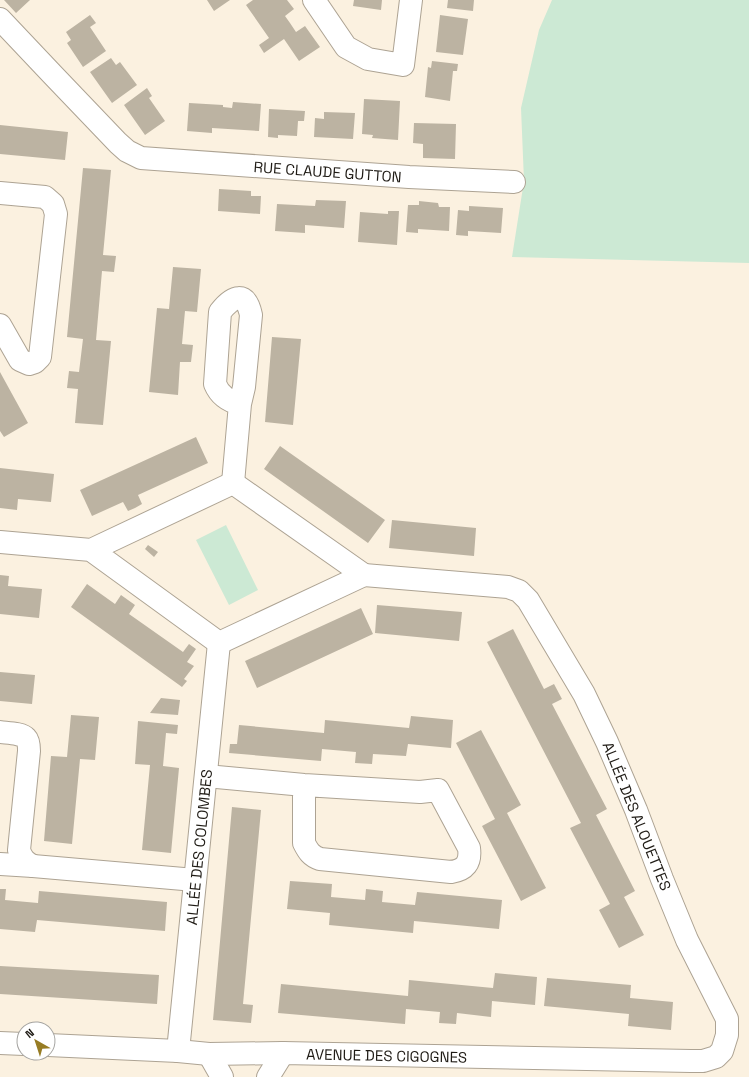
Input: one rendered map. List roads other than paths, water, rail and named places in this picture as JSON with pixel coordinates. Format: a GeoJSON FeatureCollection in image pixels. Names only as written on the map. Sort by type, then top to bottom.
{"type":"FeatureCollection","features":[{"type":"Feature","properties":{"kind":"street"},"geometry":{"type":"LineString","coordinates":[[314,0],[346,47],[368,59],[403,65],[411,0]]}},
{"type":"Feature","properties":{"kind":"street","name":"RUE CLAUDE GUTTON"},"geometry":{"type":"LineString","coordinates":[[0,18],[127,151],[141,158],[401,177],[514,182]]}},
{"type":"Feature","properties":{"kind":"street"},"geometry":{"type":"LineString","coordinates":[[0,193],[45,197],[53,204],[56,214],[40,357],[35,362],[29,364],[20,360],[0,325]]}},
{"type":"Feature","properties":{"kind":"street"},"geometry":{"type":"LineString","coordinates":[[233,483],[240,404]]}},
{"type":"Feature","properties":{"kind":"street"},"geometry":{"type":"LineString","coordinates":[[0,542],[91,550],[233,483]]}},
{"type":"Feature","properties":{"kind":"street"},"geometry":{"type":"LineString","coordinates":[[91,550],[219,643],[364,575],[233,483]]}},
{"type":"Feature","properties":{"kind":"street","name":"ALLÉE DES ALOUETTES"},"geometry":{"type":"LineString","coordinates":[[364,575],[508,588],[520,591],[528,600],[584,694],[610,749],[636,810],[687,940],[727,1019],[727,1035],[722,1051]]}},
{"type":"Feature","properties":{"kind":"street","name":"ALLÉE DES COLOMBES"},"geometry":{"type":"LineString","coordinates":[[178,1051],[219,643]]}},
{"type":"Feature","properties":{"kind":"street"},"geometry":{"type":"LineString","coordinates":[[0,732],[22,735],[27,738],[29,742],[19,850],[26,863],[33,866]]}},
{"type":"Feature","properties":{"kind":"street"},"geometry":{"type":"LineString","coordinates":[[206,776],[304,786],[420,792],[438,790],[469,848],[470,857],[466,865],[459,871],[451,872],[320,859],[313,857],[304,843],[304,786]]}},
{"type":"Feature","properties":{"kind":"street"},"geometry":{"type":"LineString","coordinates":[[0,864],[195,880]]}},
{"type":"Feature","properties":{"kind":"street"},"geometry":{"type":"LineString","coordinates":[[0,1043],[16,1044]]}},
{"type":"Feature","properties":{"kind":"street","name":"AVENUE DES CIGOGNES"},"geometry":{"type":"LineString","coordinates":[[56,1045],[178,1051],[209,1054],[283,1053],[691,1061],[704,1061],[716,1057],[722,1051]]}},
{"type":"Feature","properties":{"kind":"street"},"geometry":{"type":"LineString","coordinates":[[268,1077],[283,1053]]}},
{"type":"Feature","properties":{"kind":"street"},"geometry":{"type":"LineString","coordinates":[[209,1054],[222,1077]]}}]}
